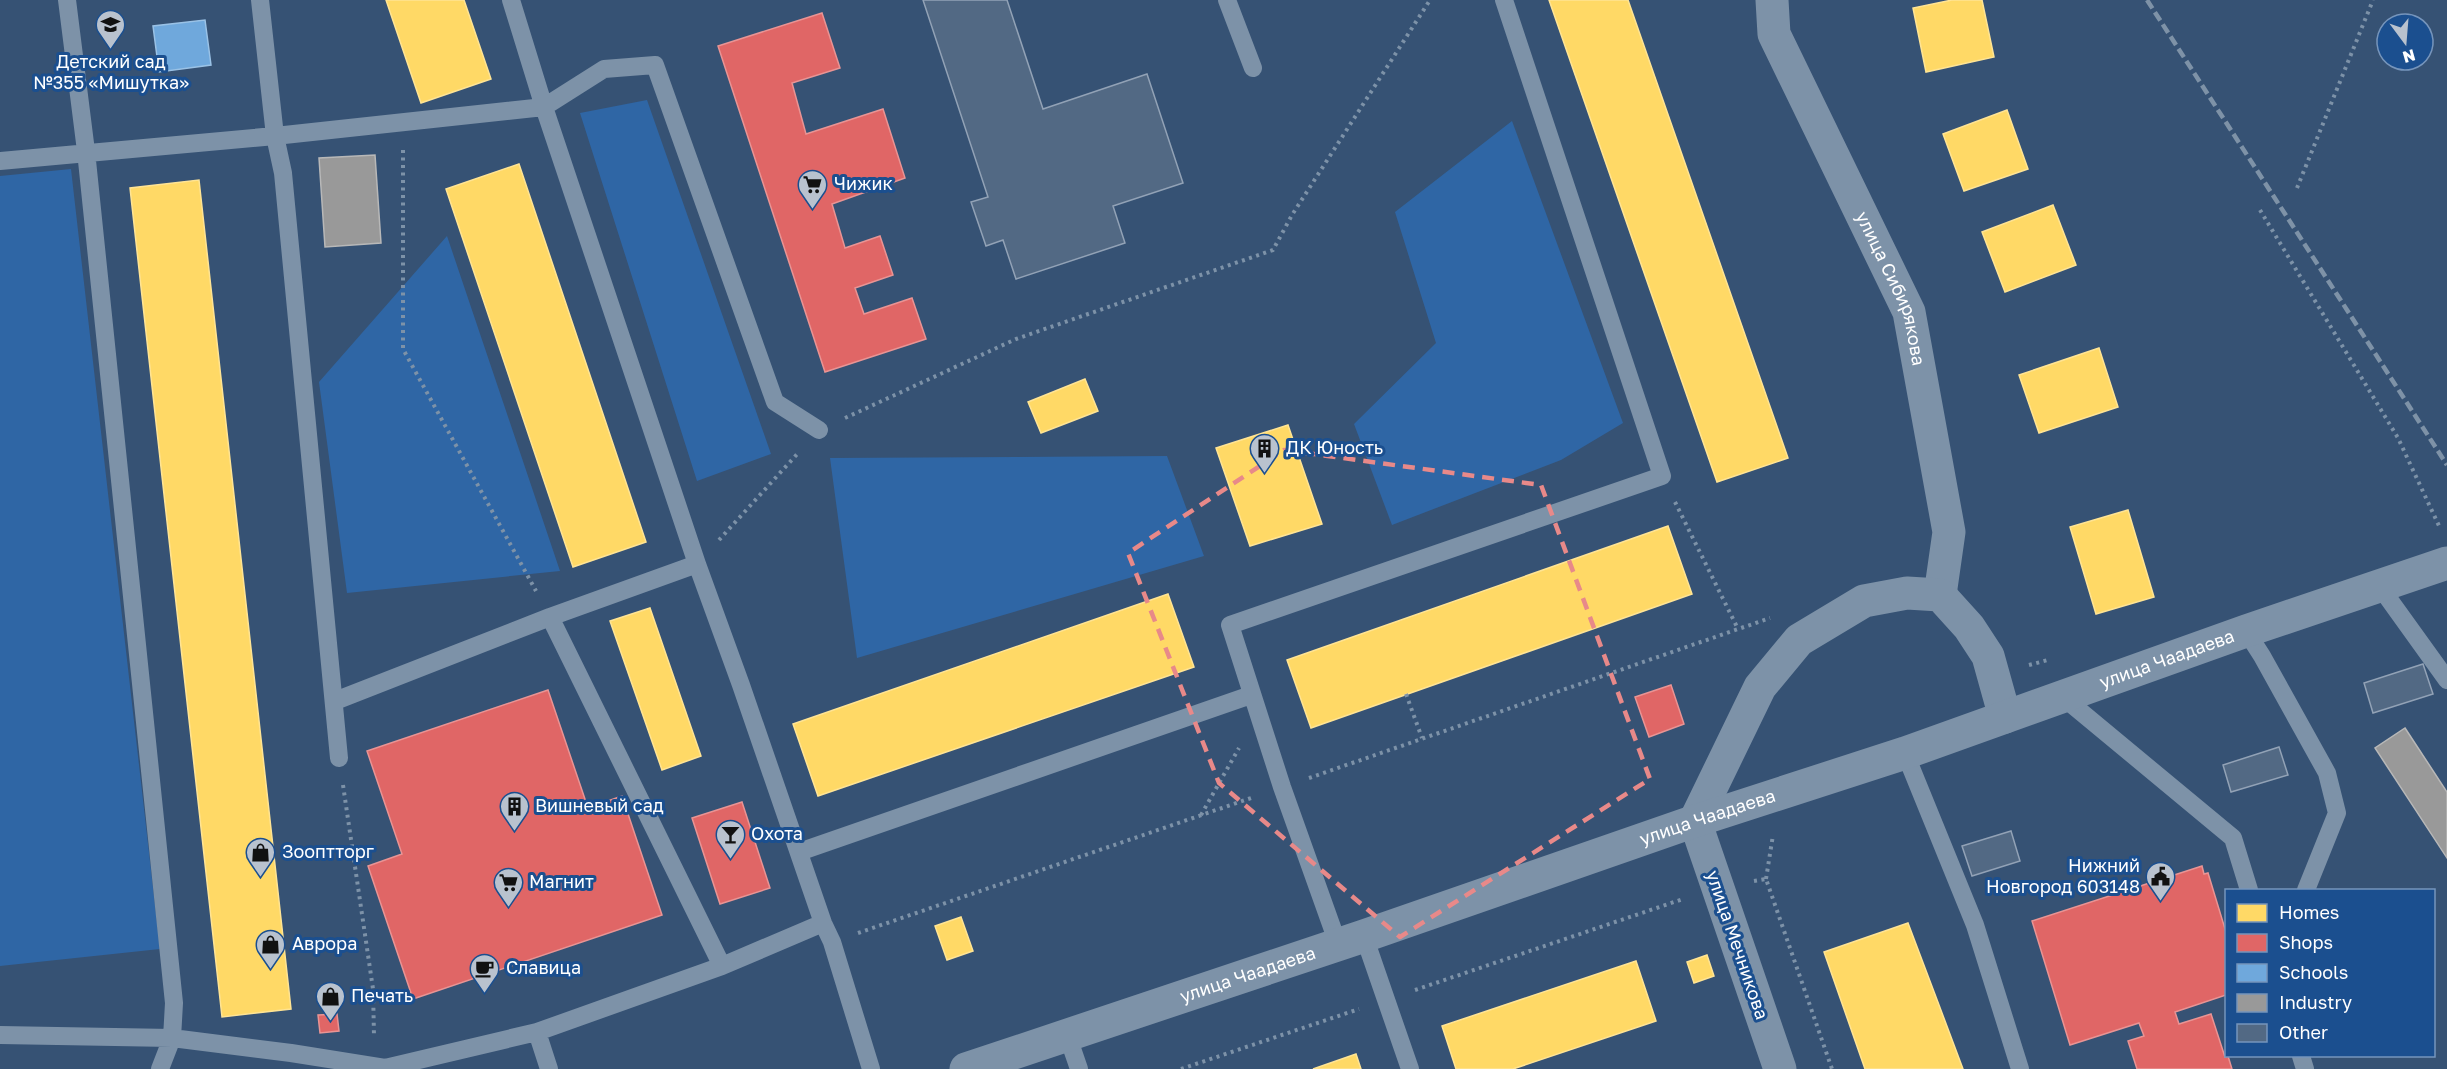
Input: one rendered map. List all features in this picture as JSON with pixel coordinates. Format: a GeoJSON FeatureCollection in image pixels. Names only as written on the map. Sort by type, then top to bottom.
{"type":"FeatureCollection","features":[{"type":"Feature","properties":{"kind":"street","name":"улица Сибирякова"},"geometry":{"type":"LineString","coordinates":[[1772,0],[1774,34],[1910,312],[1949,532],[1940,596]]}},
{"type":"Feature","properties":{"kind":"street","name":"улица Чаадаева"},"geometry":{"type":"LineString","coordinates":[[966,1069],[1351,940],[1695,821],[1905,753],[2378,584],[2445,548]]}},
{"type":"Feature","properties":{"kind":"street"},"geometry":{"type":"LineString","coordinates":[[1695,821],[1760,687],[1799,640],[1864,601],[1906,593],[1940,596],[1969,627],[1988,656],[2005,717]]}},
{"type":"Feature","properties":{"kind":"street","name":"улица Мечникова"},"geometry":{"type":"LineString","coordinates":[[1695,821],[1780,1069]]}},
{"type":"Feature","properties":{"kind":"lane"},"geometry":{"type":"LineString","coordinates":[[67,0],[86,151],[174,1003],[172,1038],[160,1069]]}},
{"type":"Feature","properties":{"kind":"lane"},"geometry":{"type":"LineString","coordinates":[[260,0],[275,136],[284,173],[339,758]]}},
{"type":"Feature","properties":{"kind":"lane"},"geometry":{"type":"LineString","coordinates":[[511,0],[544,107],[697,564],[823,923],[832,942],[872,1069]]}},
{"type":"Feature","properties":{"kind":"lane"},"geometry":{"type":"LineString","coordinates":[[522,31],[525,0]]}},
{"type":"Feature","properties":{"kind":"lane"},"geometry":{"type":"LineString","coordinates":[[1227,0],[1252,68]]}},
{"type":"Feature","properties":{"kind":"lane"},"geometry":{"type":"LineString","coordinates":[[1410,1069],[1386,1000],[1351,940],[1258,714],[1230,625],[1662,476],[1504,0]]}},
{"type":"Feature","properties":{"kind":"lane"},"geometry":{"type":"LineString","coordinates":[[0,161],[86,151],[275,136],[544,107],[604,69],[655,65],[776,402],[819,430]]}},
{"type":"Feature","properties":{"kind":"lane"},"geometry":{"type":"LineString","coordinates":[[335,701],[550,617],[697,564]]}},
{"type":"Feature","properties":{"kind":"lane"},"geometry":{"type":"LineString","coordinates":[[2378,584],[2447,680]]}},
{"type":"Feature","properties":{"kind":"lane"},"geometry":{"type":"LineString","coordinates":[[550,617],[722,966]]}},
{"type":"Feature","properties":{"kind":"lane"},"geometry":{"type":"LineString","coordinates":[[2246,631],[2327,773],[2337,813],[2307,889]]}},
{"type":"Feature","properties":{"kind":"lane"},"geometry":{"type":"LineString","coordinates":[[799,852],[1251,694]]}},
{"type":"Feature","properties":{"kind":"lane"},"geometry":{"type":"LineString","coordinates":[[2063,697],[2233,838],[2248,889]]}},
{"type":"Feature","properties":{"kind":"lane"},"geometry":{"type":"LineString","coordinates":[[1905,753],[1976,925],[2020,1069]]}},
{"type":"Feature","properties":{"kind":"lane"},"geometry":{"type":"LineString","coordinates":[[0,1035],[172,1038],[385,1068],[537,1032],[722,966],[823,923]]}},
{"type":"Feature","properties":{"kind":"lane"},"geometry":{"type":"LineString","coordinates":[[537,1032],[549,1069]]}},
{"type":"Feature","properties":{"kind":"lane"},"geometry":{"type":"LineString","coordinates":[[1067,1034],[1079,1069]]}},
{"type":"Feature","properties":{"kind":"path"},"geometry":{"type":"LineString","coordinates":[[697,564],[819,430],[1016,339],[1273,250],[1292,215],[1430,0]]}},
{"type":"Feature","properties":{"kind":"path"},"geometry":{"type":"LineString","coordinates":[[2297,188],[2373,0]]}},
{"type":"Feature","properties":{"kind":"path"},"geometry":{"type":"LineString","coordinates":[[404,122],[403,349],[550,617]]}},
{"type":"Feature","properties":{"kind":"path"},"geometry":{"type":"LineString","coordinates":[[2260,210],[2398,438],[2445,548]]}},
{"type":"Feature","properties":{"kind":"path"},"geometry":{"type":"LineString","coordinates":[[1662,476],[1737,627],[1771,617]]}},
{"type":"Feature","properties":{"kind":"path"},"geometry":{"type":"LineString","coordinates":[[2022,668],[2053,658]]}},
{"type":"Feature","properties":{"kind":"path"},"geometry":{"type":"LineString","coordinates":[[1406,694],[1422,738]]}},
{"type":"Feature","properties":{"kind":"path"},"geometry":{"type":"LineString","coordinates":[[1202,815],[1258,714]]}},
{"type":"Feature","properties":{"kind":"path"},"geometry":{"type":"LineString","coordinates":[[339,758],[373,988],[374,1067]]}},
{"type":"Feature","properties":{"kind":"path"},"geometry":{"type":"LineString","coordinates":[[1181,1069],[1718,888],[1766,879],[1832,1069]]}},
{"type":"Feature","properties":{"kind":"highlighted area"},"geometry":{"type":"Polygon","coordinates":[[[1284,450],[1541,485],[1650,779],[1400,937],[1219,783],[1128,553],[1284,450]]]}},
{"type":"Feature","properties":{"kind":"shaded area"},"geometry":{"type":"Polygon","coordinates":[[[647,100],[771,454],[697,481],[580,113],[647,100]]]}},
{"type":"Feature","properties":{"kind":"shaded area"},"geometry":{"type":"Polygon","coordinates":[[[1512,121],[1623,423],[1561,460],[1392,525],[1354,424],[1436,343],[1395,212],[1512,121]]]}},
{"type":"Feature","properties":{"kind":"shaded area"},"geometry":{"type":"Polygon","coordinates":[[[71,169],[160,949],[0,966],[0,176],[71,169]]]}},
{"type":"Feature","properties":{"kind":"shaded area"},"geometry":{"type":"Polygon","coordinates":[[[447,236],[560,571],[347,593],[319,382],[447,236]]]}},
{"type":"Feature","properties":{"kind":"shaded area"},"geometry":{"type":"Polygon","coordinates":[[[1167,456],[1204,556],[857,658],[830,458],[1167,456]]]}},
{"type":"Feature","properties":{"kind":"building: Homes"},"geometry":{"type":"Polygon","coordinates":[[[386,0],[464,0],[491,79],[421,103],[386,0]]]}},
{"type":"Feature","properties":{"kind":"building: Homes"},"geometry":{"type":"Polygon","coordinates":[[[1549,0],[1628,0],[1788,458],[1717,482],[1549,0]]]}},
{"type":"Feature","properties":{"kind":"building: Homes"},"geometry":{"type":"Polygon","coordinates":[[[1952,0],[1982,0],[1994,57],[1926,72],[1913,8],[1952,0]]]}},
{"type":"Feature","properties":{"kind":"building: Homes"},"geometry":{"type":"Polygon","coordinates":[[[2007,110],[2028,169],[1964,191],[1943,134],[2007,110]]]}},
{"type":"Feature","properties":{"kind":"building: Homes"},"geometry":{"type":"Polygon","coordinates":[[[519,164],[646,542],[573,567],[446,189],[519,164]]]}},
{"type":"Feature","properties":{"kind":"building: Homes"},"geometry":{"type":"Polygon","coordinates":[[[199,180],[291,1009],[222,1017],[130,188],[199,180]]]}},
{"type":"Feature","properties":{"kind":"building: Homes"},"geometry":{"type":"Polygon","coordinates":[[[2053,205],[2076,265],[2005,292],[1982,232],[2053,205]]]}},
{"type":"Feature","properties":{"kind":"building: Homes"},"geometry":{"type":"Polygon","coordinates":[[[2099,348],[2118,407],[2039,433],[2019,375],[2099,348]]]}},
{"type":"Feature","properties":{"kind":"building: Homes"},"geometry":{"type":"Polygon","coordinates":[[[1085,379],[1098,411],[1041,433],[1028,402],[1085,379]]]}},
{"type":"Feature","properties":{"kind":"building: Homes","name":"ДК Юность"},"geometry":{"type":"Polygon","coordinates":[[[1288,425],[1322,524],[1250,546],[1216,448],[1288,425]]]}},
{"type":"Feature","properties":{"kind":"building: Homes"},"geometry":{"type":"Polygon","coordinates":[[[2128,510],[2154,597],[2096,614],[2070,527],[2128,510]]]}},
{"type":"Feature","properties":{"kind":"building: Homes"},"geometry":{"type":"Polygon","coordinates":[[[1668,526],[1692,594],[1311,728],[1287,660],[1668,526]]]}},
{"type":"Feature","properties":{"kind":"building: Homes"},"geometry":{"type":"Polygon","coordinates":[[[1168,594],[1194,667],[818,796],[793,724],[1168,594]]]}},
{"type":"Feature","properties":{"kind":"building: Homes"},"geometry":{"type":"Polygon","coordinates":[[[650,608],[701,756],[662,770],[610,621],[650,608]]]}},
{"type":"Feature","properties":{"kind":"building: Homes"},"geometry":{"type":"Polygon","coordinates":[[[961,917],[973,951],[947,960],[935,926],[961,917]]]}},
{"type":"Feature","properties":{"kind":"building: Homes"},"geometry":{"type":"Polygon","coordinates":[[[1908,923],[1963,1069],[1865,1069],[1824,952],[1908,923]]]}},
{"type":"Feature","properties":{"kind":"building: Homes"},"geometry":{"type":"Polygon","coordinates":[[[1707,955],[1714,976],[1694,983],[1687,962],[1707,955]]]}},
{"type":"Feature","properties":{"kind":"building: Homes"},"geometry":{"type":"Polygon","coordinates":[[[1636,961],[1656,1021],[1513,1069],[1456,1069],[1442,1026],[1636,961]]]}},
{"type":"Feature","properties":{"kind":"building: Homes"},"geometry":{"type":"Polygon","coordinates":[[[1356,1054],[1361,1069],[1313,1069],[1356,1054]]]}},
{"type":"Feature","properties":{"kind":"building: Shops"},"geometry":{"type":"Polygon","coordinates":[[[822,13],[840,68],[792,83],[806,134],[883,109],[905,178],[832,204],[845,248],[880,236],[893,275],[855,288],[864,314],[912,298],[926,339],[825,372],[718,46],[822,13]]]}},
{"type":"Feature","properties":{"kind":"building: Shops"},"geometry":{"type":"Polygon","coordinates":[[[1671,685],[1684,724],[1649,737],[1635,697],[1671,685]]]}},
{"type":"Feature","properties":{"kind":"building: Shops","name":"Вишневый сад"},"geometry":{"type":"Polygon","coordinates":[[[548,690],[588,808],[622,796],[662,915],[413,999],[368,866],[402,854],[367,751],[548,690]]]}},
{"type":"Feature","properties":{"kind":"building: Shops"},"geometry":{"type":"Polygon","coordinates":[[[742,802],[770,888],[720,904],[692,818],[742,802]]]}},
{"type":"Feature","properties":{"kind":"building: Shops"},"geometry":{"type":"Polygon","coordinates":[[[2202,866],[2204,874],[2208,873],[2225,929],[2225,995],[2175,1012],[2179,1024],[2211,1014],[2225,1057],[2228,1057],[2232,1069],[2137,1069],[2128,1041],[2144,1036],[2139,1023],[2070,1045],[2032,921],[2202,866]]]}},
{"type":"Feature","properties":{"kind":"building: Shops"},"geometry":{"type":"Polygon","coordinates":[[[337,1014],[339,1031],[320,1033],[318,1015],[337,1014]]]}},
{"type":"Feature","properties":{"kind":"building: Schools"},"geometry":{"type":"Polygon","coordinates":[[[205,20],[211,65],[159,72],[153,26],[205,20]]]}},
{"type":"Feature","properties":{"kind":"building: Industry"},"geometry":{"type":"Polygon","coordinates":[[[375,155],[381,243],[325,247],[319,158],[375,155]]]}},
{"type":"Feature","properties":{"kind":"building: Industry"},"geometry":{"type":"Polygon","coordinates":[[[2405,728],[2447,792],[2447,858],[2375,748],[2405,728]]]}},
{"type":"Feature","properties":{"kind":"building: Other"},"geometry":{"type":"Polygon","coordinates":[[[923,0],[1007,0],[1043,109],[1147,74],[1183,183],[1113,206],[1125,243],[1016,279],[1003,240],[986,246],[971,202],[988,197],[923,0]]]}},
{"type":"Feature","properties":{"kind":"building: Other"},"geometry":{"type":"Polygon","coordinates":[[[2423,664],[2433,694],[2373,713],[2364,683],[2423,664]]]}},
{"type":"Feature","properties":{"kind":"building: Other"},"geometry":{"type":"Polygon","coordinates":[[[2279,747],[2288,775],[2231,792],[2223,765],[2279,747]]]}},
{"type":"Feature","properties":{"kind":"building: Other"},"geometry":{"type":"Polygon","coordinates":[[[2011,831],[2020,861],[1972,876],[1962,846],[2011,831]]]}},
{"type":"Feature","properties":{"kind":"railway"},"geometry":{"type":"LineString","coordinates":[[2147,0],[2447,465]]}},
{"type":"Feature","properties":{"kind":"place","name":"Детский сад №355 «Мишутка»"},"geometry":{"type":"Point","coordinates":[111,50]}},
{"type":"Feature","properties":{"kind":"place","name":"Чижик"},"geometry":{"type":"Point","coordinates":[813,210]}},
{"type":"Feature","properties":{"kind":"place","name":"ДК Юность"},"geometry":{"type":"Point","coordinates":[1265,474]}},
{"type":"Feature","properties":{"kind":"place","name":"Вишневый сад"},"geometry":{"type":"Point","coordinates":[514,832]}},
{"type":"Feature","properties":{"kind":"place","name":"Охота"},"geometry":{"type":"Point","coordinates":[730,860]}},
{"type":"Feature","properties":{"kind":"place","name":"Зооптторг"},"geometry":{"type":"Point","coordinates":[261,878]}},
{"type":"Feature","properties":{"kind":"place","name":"Нижний Новгород 603148"},"geometry":{"type":"Point","coordinates":[2161,902]}},
{"type":"Feature","properties":{"kind":"place","name":"Магнит"},"geometry":{"type":"Point","coordinates":[508,908]}},
{"type":"Feature","properties":{"kind":"place","name":"Аврора"},"geometry":{"type":"Point","coordinates":[271,970]}},
{"type":"Feature","properties":{"kind":"place","name":"Славица"},"geometry":{"type":"Point","coordinates":[485,994]}},
{"type":"Feature","properties":{"kind":"place","name":"Печать"},"geometry":{"type":"Point","coordinates":[330,1022]}}]}
